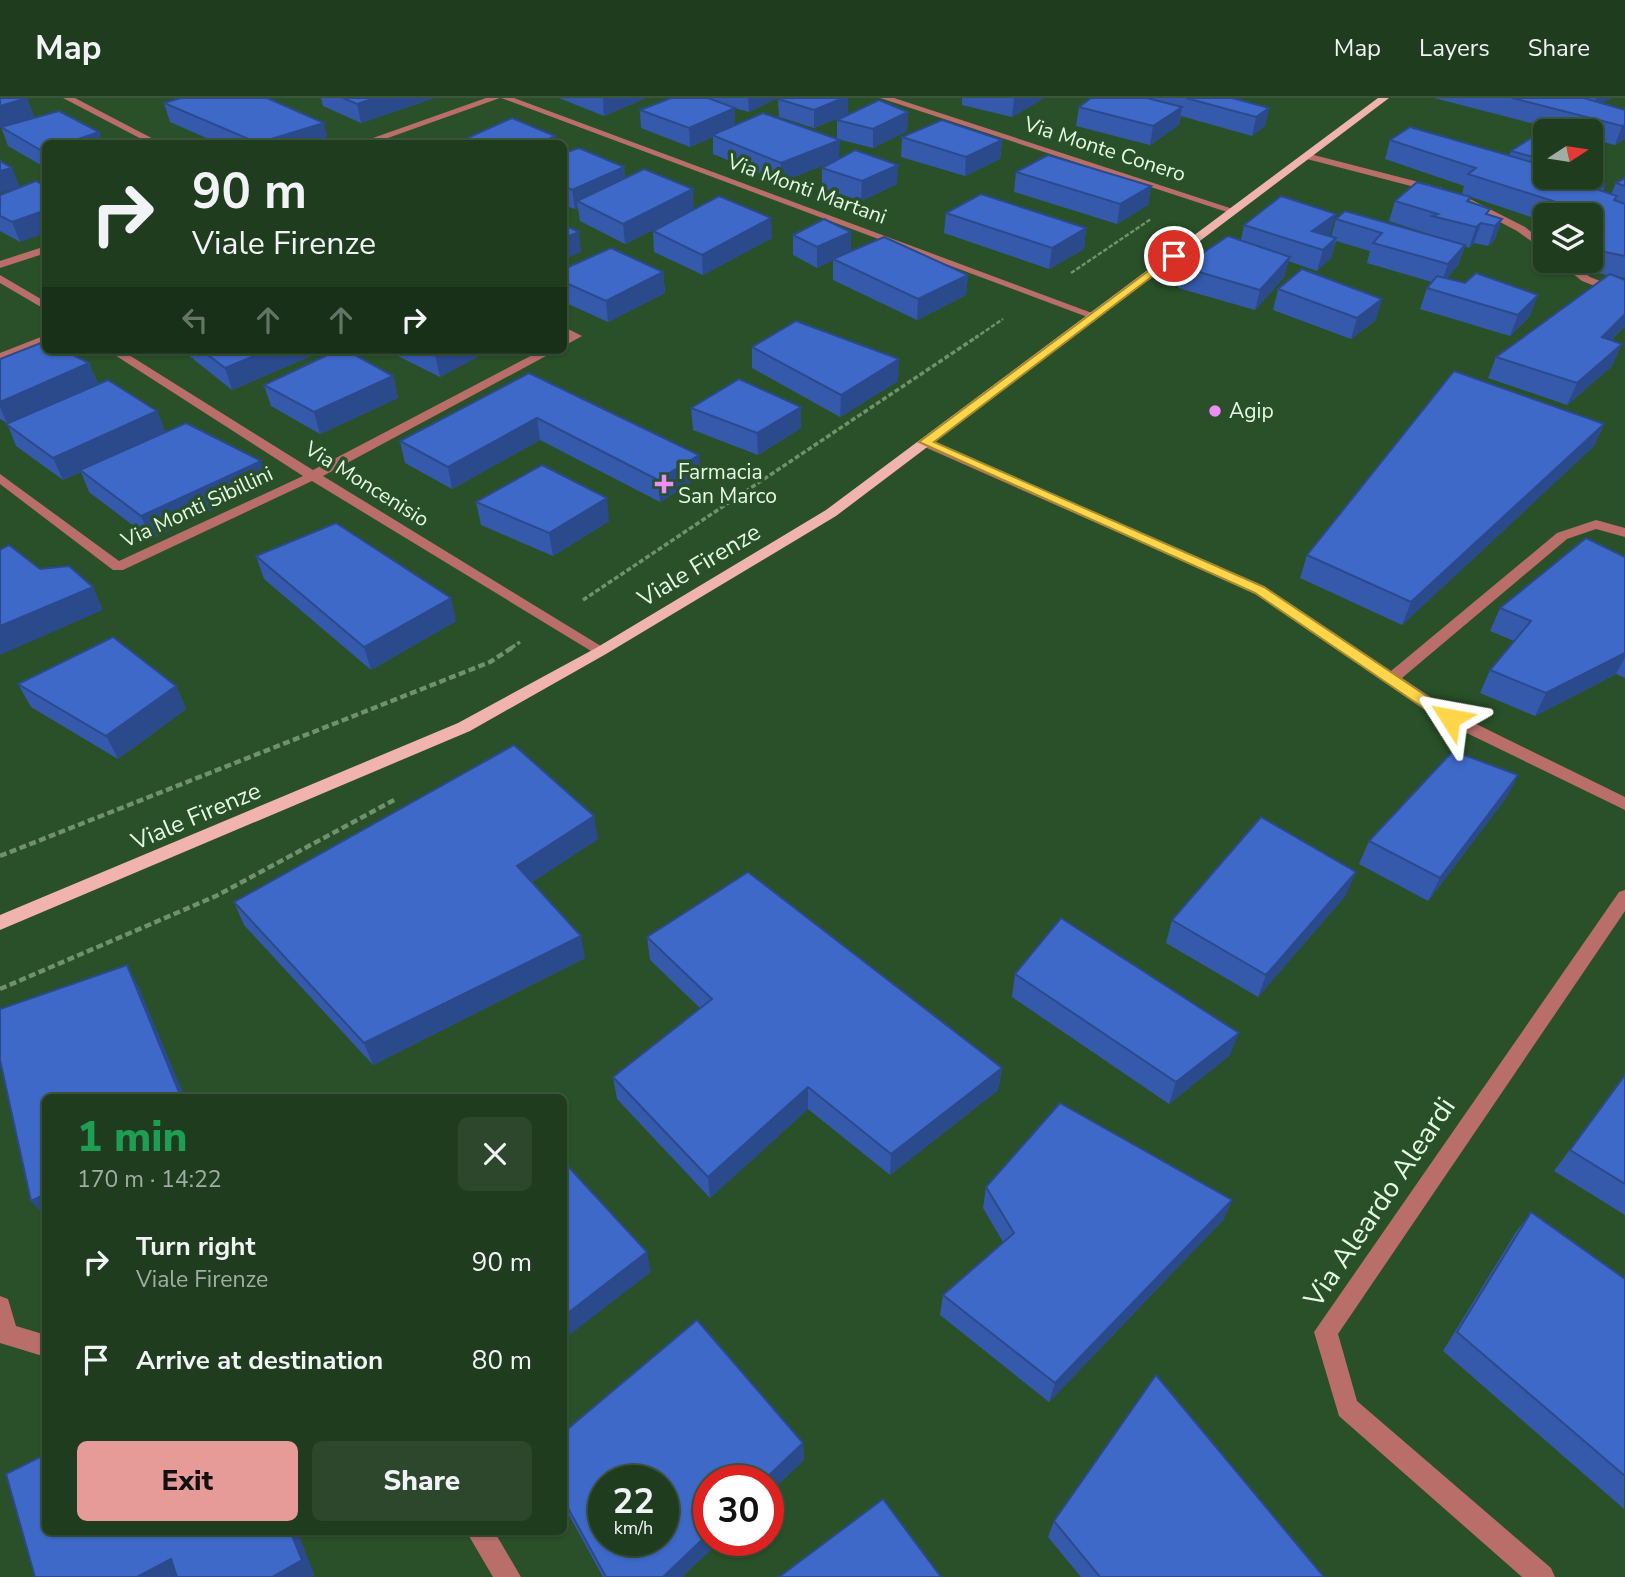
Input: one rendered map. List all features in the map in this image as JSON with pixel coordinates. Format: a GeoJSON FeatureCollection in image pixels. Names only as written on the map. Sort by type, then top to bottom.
{"type":"FeatureCollection","features":[{"type":"Feature","properties":{"kind":"main road","name":"Viale Firenze"},"geometry":{"type":"LineString","coordinates":[[0,923],[464,727],[601,651],[831,513],[1384,98]]}},
{"type":"Feature","properties":{"kind":"street"},"geometry":{"type":"LineString","coordinates":[[68,98],[151,140]]}},
{"type":"Feature","properties":{"kind":"street"},"geometry":{"type":"LineString","coordinates":[[372,140],[495,98]]}},
{"type":"Feature","properties":{"kind":"street","name":"Via Monti Martani"},"geometry":{"type":"LineString","coordinates":[[506,98],[1094,316]]}},
{"type":"Feature","properties":{"kind":"street","name":"Via Monte Conero"},"geometry":{"type":"LineString","coordinates":[[885,98],[1234,211]]}},
{"type":"Feature","properties":{"kind":"street"},"geometry":{"type":"LineString","coordinates":[[1306,156],[1452,195],[1521,229],[1533,238]]}},
{"type":"Feature","properties":{"kind":"street"},"geometry":{"type":"LineString","coordinates":[[0,265],[42,251]]}},
{"type":"Feature","properties":{"kind":"street"},"geometry":{"type":"LineString","coordinates":[[1578,273],[1625,295]]}},
{"type":"Feature","properties":{"kind":"street"},"geometry":{"type":"LineString","coordinates":[[0,278],[42,304]]}},
{"type":"Feature","properties":{"kind":"street"},"geometry":{"type":"LineString","coordinates":[[567,332],[576,337],[567,342]]}},
{"type":"Feature","properties":{"kind":"street"},"geometry":{"type":"LineString","coordinates":[[0,357],[42,340]]}},
{"type":"Feature","properties":{"kind":"street","name":"Via Moncenisio"},"geometry":{"type":"LineString","coordinates":[[119,354],[313,476],[601,651]]}},
{"type":"Feature","properties":{"kind":"street"},"geometry":{"type":"LineString","coordinates":[[313,476],[543,354]]}},
{"type":"Feature","properties":{"kind":"street"},"geometry":{"type":"LineString","coordinates":[[925,442],[1260,590],[1450,718],[1625,804]]}},
{"type":"Feature","properties":{"kind":"street","name":"Via Monti Sibillini"},"geometry":{"type":"LineString","coordinates":[[0,478],[118,566],[313,476]]}},
{"type":"Feature","properties":{"kind":"street"},"geometry":{"type":"LineString","coordinates":[[1391,679],[1562,536],[1596,524],[1625,533]]}},
{"type":"Feature","properties":{"kind":"street","name":"Via Aleardo Aleardi"},"geometry":{"type":"LineString","coordinates":[[1542,1577],[1346,1408],[1326,1332],[1625,897]]}},
{"type":"Feature","properties":{"kind":"street"},"geometry":{"type":"LineString","coordinates":[[0,1307],[6,1334],[42,1345]]}},
{"type":"Feature","properties":{"kind":"street"},"geometry":{"type":"LineString","coordinates":[[482,1535],[509,1577]]}},
{"type":"Feature","properties":{"kind":"path"},"geometry":{"type":"LineString","coordinates":[[0,856],[491,662],[1187,195]]}},
{"type":"Feature","properties":{"kind":"building"},"geometry":{"type":"Polygon","coordinates":[[[0,98],[27,98],[0,106],[0,98]]]}},
{"type":"Feature","properties":{"kind":"building"},"geometry":{"type":"Polygon","coordinates":[[[181,98],[267,98],[324,123],[268,140],[251,140],[164,103],[181,98]]]}},
{"type":"Feature","properties":{"kind":"building"},"geometry":{"type":"Polygon","coordinates":[[[343,98],[375,98],[357,104],[343,98]]]}},
{"type":"Feature","properties":{"kind":"building"},"geometry":{"type":"Polygon","coordinates":[[[671,98],[708,98],[735,108],[689,128],[640,110],[671,98]]]}},
{"type":"Feature","properties":{"kind":"building"},"geometry":{"type":"Polygon","coordinates":[[[779,98],[843,98],[814,110],[779,98]]]}},
{"type":"Feature","properties":{"kind":"building"},"geometry":{"type":"Polygon","coordinates":[[[1091,98],[1147,98],[1182,107],[1153,126],[1079,107],[1091,98]]]}},
{"type":"Feature","properties":{"kind":"building"},"geometry":{"type":"Polygon","coordinates":[[[1186,98],[1232,98],[1269,108],[1256,117],[1186,98]]]}},
{"type":"Feature","properties":{"kind":"building"},"geometry":{"type":"Polygon","coordinates":[[[1512,98],[1584,98],[1625,110],[1625,125],[1622,126],[1512,98]]]}},
{"type":"Feature","properties":{"kind":"building"},"geometry":{"type":"Polygon","coordinates":[[[879,100],[908,112],[873,129],[837,120],[879,100]]]}},
{"type":"Feature","properties":{"kind":"building"},"geometry":{"type":"Polygon","coordinates":[[[59,111],[99,132],[76,140],[42,140],[42,151],[1,127],[59,111]]]}},
{"type":"Feature","properties":{"kind":"building"},"geometry":{"type":"Polygon","coordinates":[[[763,113],[840,140],[781,163],[712,135],[763,113]]]}},
{"type":"Feature","properties":{"kind":"building"},"geometry":{"type":"Polygon","coordinates":[[[512,118],[555,136],[547,140],[463,140],[512,118]]]}},
{"type":"Feature","properties":{"kind":"building"},"geometry":{"type":"Polygon","coordinates":[[[942,120],[1002,140],[966,157],[902,137],[942,120]]]}},
{"type":"Feature","properties":{"kind":"building"},"geometry":{"type":"Polygon","coordinates":[[[1410,127],[1533,163],[1533,189],[1600,189],[1617,196],[1614,200],[1625,204],[1625,256],[1603,252],[1603,203],[1555,203],[1468,174],[1476,168],[1390,140],[1410,127]]]}},
{"type":"Feature","properties":{"kind":"building"},"geometry":{"type":"Polygon","coordinates":[[[1533,137],[1533,157],[1511,151],[1533,137]]]}},
{"type":"Feature","properties":{"kind":"building"},"geometry":{"type":"Polygon","coordinates":[[[579,148],[624,167],[572,190],[567,188],[567,152],[579,148]]]}},
{"type":"Feature","properties":{"kind":"building"},"geometry":{"type":"Polygon","coordinates":[[[855,150],[898,165],[862,181],[822,168],[855,150]]]}},
{"type":"Feature","properties":{"kind":"building"},"geometry":{"type":"Polygon","coordinates":[[[1048,155],[1151,186],[1120,204],[1016,172],[1048,155]]]}},
{"type":"Feature","properties":{"kind":"building"},"geometry":{"type":"Polygon","coordinates":[[[0,161],[12,168],[0,171],[0,161]]]}},
{"type":"Feature","properties":{"kind":"building"},"geometry":{"type":"Polygon","coordinates":[[[644,169],[693,189],[623,224],[577,201],[644,169]]]}},
{"type":"Feature","properties":{"kind":"building"},"geometry":{"type":"Polygon","coordinates":[[[1625,178],[1625,186],[1616,183],[1625,178]]]}},
{"type":"Feature","properties":{"kind":"building"},"geometry":{"type":"Polygon","coordinates":[[[36,181],[42,184],[42,211],[12,222],[0,216],[0,195],[36,181]]]}},
{"type":"Feature","properties":{"kind":"building"},"geometry":{"type":"Polygon","coordinates":[[[1417,182],[1471,197],[1467,201],[1490,209],[1486,214],[1502,219],[1495,226],[1481,223],[1476,227],[1432,216],[1438,214],[1395,201],[1417,182]]]}},
{"type":"Feature","properties":{"kind":"building"},"geometry":{"type":"Polygon","coordinates":[[[981,194],[1086,228],[1052,248],[946,213],[981,194]]]}},
{"type":"Feature","properties":{"kind":"building"},"geometry":{"type":"Polygon","coordinates":[[[719,196],[771,218],[702,255],[653,231],[719,196]]]}},
{"type":"Feature","properties":{"kind":"building"},"geometry":{"type":"Polygon","coordinates":[[[1281,196],[1336,214],[1312,231],[1336,238],[1323,250],[1244,225],[1281,196]]]}},
{"type":"Feature","properties":{"kind":"building"},"geometry":{"type":"Polygon","coordinates":[[[1345,211],[1465,245],[1448,264],[1373,243],[1382,233],[1336,219],[1345,211]]]}},
{"type":"Feature","properties":{"kind":"building"},"geometry":{"type":"Polygon","coordinates":[[[824,219],[851,232],[817,247],[793,235],[824,219]]]}},
{"type":"Feature","properties":{"kind":"building"},"geometry":{"type":"Polygon","coordinates":[[[567,226],[579,232],[567,237],[567,226]]]}},
{"type":"Feature","properties":{"kind":"building"},"geometry":{"type":"Polygon","coordinates":[[[1228,236],[1290,257],[1260,290],[1182,267],[1228,236]]]}},
{"type":"Feature","properties":{"kind":"building"},"geometry":{"type":"Polygon","coordinates":[[[884,237],[968,275],[918,299],[833,259],[884,237]]]}},
{"type":"Feature","properties":{"kind":"building"},"geometry":{"type":"Polygon","coordinates":[[[611,248],[663,272],[606,301],[567,283],[567,268],[611,248]]]}},
{"type":"Feature","properties":{"kind":"building"},"geometry":{"type":"Polygon","coordinates":[[[1302,269],[1382,299],[1357,318],[1278,289],[1302,269]]]}},
{"type":"Feature","properties":{"kind":"building"},"geometry":{"type":"Polygon","coordinates":[[[1476,273],[1538,295],[1518,315],[1427,288],[1437,276],[1465,283],[1476,273]]]}},
{"type":"Feature","properties":{"kind":"building"},"geometry":{"type":"Polygon","coordinates":[[[1610,274],[1625,280],[1625,314],[1602,337],[1622,344],[1577,383],[1496,357],[1610,274]]]}},
{"type":"Feature","properties":{"kind":"building"},"geometry":{"type":"Polygon","coordinates":[[[796,321],[899,359],[841,395],[752,347],[796,321]]]}},
{"type":"Feature","properties":{"kind":"building"},"geometry":{"type":"Polygon","coordinates":[[[42,343],[42,354],[71,354],[89,363],[0,402],[0,359],[42,343]]]}},
{"type":"Feature","properties":{"kind":"building"},"geometry":{"type":"Polygon","coordinates":[[[207,354],[258,354],[225,368],[207,354]]]}},
{"type":"Feature","properties":{"kind":"building"},"geometry":{"type":"Polygon","coordinates":[[[330,354],[353,354],[393,376],[314,412],[264,385],[330,354]]]}},
{"type":"Feature","properties":{"kind":"building"},"geometry":{"type":"Polygon","coordinates":[[[1454,371],[1604,424],[1411,602],[1307,555],[1454,371]]]}},
{"type":"Feature","properties":{"kind":"building"},"geometry":{"type":"Polygon","coordinates":[[[529,373],[699,455],[658,480],[537,418],[448,467],[400,441],[529,373]]]}},
{"type":"Feature","properties":{"kind":"building"},"geometry":{"type":"Polygon","coordinates":[[[739,379],[801,407],[757,433],[691,408],[739,379]]]}},
{"type":"Feature","properties":{"kind":"building"},"geometry":{"type":"Polygon","coordinates":[[[108,380],[157,411],[53,458],[6,424],[108,380]]]}},
{"type":"Feature","properties":{"kind":"building"},"geometry":{"type":"Polygon","coordinates":[[[186,423],[261,461],[141,516],[80,470],[186,423]]]}},
{"type":"Feature","properties":{"kind":"building"},"geometry":{"type":"Polygon","coordinates":[[[542,465],[607,498],[549,533],[476,502],[542,465]]]}},
{"type":"Feature","properties":{"kind":"building"},"geometry":{"type":"Polygon","coordinates":[[[336,523],[451,598],[364,647],[256,556],[336,523]]]}},
{"type":"Feature","properties":{"kind":"building"},"geometry":{"type":"Polygon","coordinates":[[[1586,538],[1625,557],[1625,653],[1546,693],[1490,670],[1531,621],[1500,608],[1586,538]]]}},
{"type":"Feature","properties":{"kind":"building"},"geometry":{"type":"Polygon","coordinates":[[[9,545],[40,569],[69,566],[93,587],[0,626],[0,550],[9,545]]]}},
{"type":"Feature","properties":{"kind":"building"},"geometry":{"type":"Polygon","coordinates":[[[113,637],[176,686],[106,736],[18,684],[113,637]]]}},
{"type":"Feature","properties":{"kind":"building"},"geometry":{"type":"Polygon","coordinates":[[[514,745],[594,816],[517,866],[581,936],[364,1043],[234,902],[514,745]]]}},
{"type":"Feature","properties":{"kind":"building"},"geometry":{"type":"Polygon","coordinates":[[[1453,751],[1518,775],[1440,878],[1369,841],[1453,751]]]}},
{"type":"Feature","properties":{"kind":"building"},"geometry":{"type":"Polygon","coordinates":[[[1261,817],[1356,872],[1266,975],[1172,920],[1261,817]]]}},
{"type":"Feature","properties":{"kind":"building"},"geometry":{"type":"Polygon","coordinates":[[[748,872],[1002,1068],[891,1154],[808,1087],[708,1177],[613,1077],[712,999],[647,937],[748,872]]]}},
{"type":"Feature","properties":{"kind":"building"},"geometry":{"type":"Polygon","coordinates":[[[1061,918],[1239,1033],[1176,1082],[1015,974],[1061,918]]]}},
{"type":"Feature","properties":{"kind":"building"},"geometry":{"type":"Polygon","coordinates":[[[127,965],[180,1094],[42,1094],[42,1196],[31,1201],[0,1060],[0,1009],[127,965]]]}},
{"type":"Feature","properties":{"kind":"building"},"geometry":{"type":"Polygon","coordinates":[[[1625,1075],[1625,1184],[1570,1150],[1625,1075]]]}},
{"type":"Feature","properties":{"kind":"building"},"geometry":{"type":"Polygon","coordinates":[[[1060,1103],[1232,1200],[1055,1383],[943,1295],[1014,1233],[986,1187],[1060,1103]]]}},
{"type":"Feature","properties":{"kind":"building"},"geometry":{"type":"Polygon","coordinates":[[[567,1165],[647,1252],[567,1314],[567,1165]]]}},
{"type":"Feature","properties":{"kind":"building"},"geometry":{"type":"Polygon","coordinates":[[[1531,1212],[1625,1279],[1625,1476],[1457,1332],[1531,1212]]]}},
{"type":"Feature","properties":{"kind":"building"},"geometry":{"type":"Polygon","coordinates":[[[697,1320],[803,1443],[780,1465],[693,1465],[693,1548],[663,1577],[606,1577],[594,1556],[679,1556],[679,1465],[588,1465],[588,1544],[567,1506],[567,1429],[697,1320]]]}},
{"type":"Feature","properties":{"kind":"building"},"geometry":{"type":"Polygon","coordinates":[[[1156,1375],[1324,1577],[1100,1577],[1054,1521],[1156,1375]]]}},
{"type":"Feature","properties":{"kind":"building"},"geometry":{"type":"Polygon","coordinates":[[[42,1456],[42,1535],[292,1535],[302,1560],[272,1577],[177,1577],[171,1559],[137,1577],[35,1577],[6,1474],[42,1456]]]}},
{"type":"Feature","properties":{"kind":"building"},"geometry":{"type":"Polygon","coordinates":[[[883,1499],[941,1577],[779,1577],[883,1499]]]}},
{"type":"Feature","properties":{"kind":"place","name":"Agip"},"geometry":{"type":"Point","coordinates":[1215,411]}},
{"type":"Feature","properties":{"kind":"place","name":"Farmacia San Marco"},"geometry":{"type":"Point","coordinates":[664,484]}},
{"type":"Feature","properties":{"kind":"route"},"geometry":{"type":"LineString","coordinates":[[1174,256],[925,442],[1260,590],[1450,718]]}}]}
